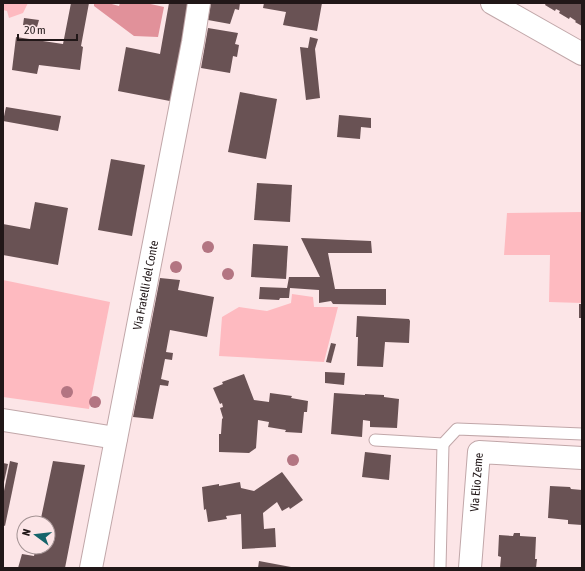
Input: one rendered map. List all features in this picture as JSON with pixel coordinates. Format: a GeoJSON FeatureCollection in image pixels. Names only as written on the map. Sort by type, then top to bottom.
{"type":"FeatureCollection","features":[{"type":"Feature","properties":{"kind":"street","name":"Via Fratelli del Conte"},"geometry":{"type":"LineString","coordinates":[[91,568],[193,42],[199,3]]}},
{"type":"Feature","properties":{"kind":"street"},"geometry":{"type":"LineString","coordinates":[[497,4],[582,53]]}},
{"type":"Feature","properties":{"kind":"street"},"geometry":{"type":"LineString","coordinates":[[3,420],[116,438]]}},
{"type":"Feature","properties":{"kind":"street","name":"Via Elio Zeme"},"geometry":{"type":"LineString","coordinates":[[470,568],[478,452],[582,458]]}},
{"type":"Feature","properties":{"kind":"lane"},"geometry":{"type":"LineString","coordinates":[[440,568],[443,444],[457,429],[582,434]]}},
{"type":"Feature","properties":{"kind":"lane"},"geometry":{"type":"LineString","coordinates":[[375,440],[443,444]]}},
{"type":"Feature","properties":{"kind":"shaded area"},"geometry":{"type":"Polygon","coordinates":[[[3,3],[28,3],[23,13],[9,18],[7,11],[3,10],[3,3]]]}},
{"type":"Feature","properties":{"kind":"shaded area"},"geometry":{"type":"Polygon","coordinates":[[[94,3],[108,3],[119,6],[120,3],[146,3],[164,7],[158,37],[134,36],[94,6],[94,3]]]}},
{"type":"Feature","properties":{"kind":"shaded area"},"geometry":{"type":"Polygon","coordinates":[[[582,212],[582,303],[549,302],[550,255],[504,255],[507,213],[582,212]]]}},
{"type":"Feature","properties":{"kind":"shaded area"},"geometry":{"type":"Polygon","coordinates":[[[3,280],[110,302],[89,409],[3,397],[3,280]]]}},
{"type":"Feature","properties":{"kind":"shaded area"},"geometry":{"type":"Polygon","coordinates":[[[292,294],[313,297],[314,307],[338,307],[324,362],[219,356],[222,317],[239,307],[267,311],[291,303],[292,294]]]}},
{"type":"Feature","properties":{"kind":"building"},"geometry":{"type":"Polygon","coordinates":[[[71,3],[89,3],[81,46],[83,47],[80,70],[39,65],[37,74],[12,70],[16,37],[63,44],[71,3]]]}},
{"type":"Feature","properties":{"kind":"building"},"geometry":{"type":"Polygon","coordinates":[[[169,3],[191,3],[175,102],[118,91],[126,47],[160,54],[169,3]]]}},
{"type":"Feature","properties":{"kind":"building"},"geometry":{"type":"Polygon","coordinates":[[[211,3],[240,3],[239,10],[235,9],[230,24],[208,20],[211,3]]]}},
{"type":"Feature","properties":{"kind":"building"},"geometry":{"type":"Polygon","coordinates":[[[264,3],[322,3],[317,31],[283,25],[286,12],[263,8],[264,3]]]}},
{"type":"Feature","properties":{"kind":"building"},"geometry":{"type":"Polygon","coordinates":[[[546,3],[582,3],[582,26],[570,17],[569,19],[559,13],[560,11],[556,9],[555,11],[545,5],[546,3]]]}},
{"type":"Feature","properties":{"kind":"building"},"geometry":{"type":"Polygon","coordinates":[[[24,18],[39,20],[37,27],[23,25],[24,18]]]}},
{"type":"Feature","properties":{"kind":"building"},"geometry":{"type":"Polygon","coordinates":[[[208,28],[238,33],[235,44],[239,45],[237,57],[233,56],[230,73],[201,68],[208,28]]]}},
{"type":"Feature","properties":{"kind":"building"},"geometry":{"type":"Polygon","coordinates":[[[310,37],[318,39],[315,49],[320,98],[306,100],[300,47],[308,48],[310,37]]]}},
{"type":"Feature","properties":{"kind":"building"},"geometry":{"type":"Polygon","coordinates":[[[240,92],[277,99],[266,159],[228,152],[240,92]]]}},
{"type":"Feature","properties":{"kind":"building"},"geometry":{"type":"Polygon","coordinates":[[[6,107],[61,116],[58,131],[3,121],[6,107]]]}},
{"type":"Feature","properties":{"kind":"building"},"geometry":{"type":"Polygon","coordinates":[[[339,115],[371,118],[371,128],[361,127],[360,139],[337,137],[339,115]]]}},
{"type":"Feature","properties":{"kind":"building"},"geometry":{"type":"Polygon","coordinates":[[[111,159],[145,165],[132,236],[98,230],[111,159]]]}},
{"type":"Feature","properties":{"kind":"building"},"geometry":{"type":"Polygon","coordinates":[[[257,183],[292,185],[290,222],[254,220],[257,183]]]}},
{"type":"Feature","properties":{"kind":"building"},"geometry":{"type":"Polygon","coordinates":[[[35,202],[68,208],[58,265],[3,255],[3,224],[30,229],[35,202]]]}},
{"type":"Feature","properties":{"kind":"building"},"geometry":{"type":"Polygon","coordinates":[[[301,238],[371,241],[372,253],[328,253],[335,289],[386,289],[386,305],[333,304],[331,301],[319,303],[319,290],[290,288],[289,298],[280,298],[279,300],[259,299],[260,287],[287,288],[289,277],[320,277],[301,238]]]}},
{"type":"Feature","properties":{"kind":"building"},"geometry":{"type":"Polygon","coordinates":[[[253,244],[288,246],[286,279],[251,277],[253,244]]]}},
{"type":"Feature","properties":{"kind":"building"},"geometry":{"type":"Polygon","coordinates":[[[160,278],[180,280],[178,290],[214,297],[207,337],[170,330],[166,352],[173,353],[172,360],[165,359],[161,379],[169,381],[168,386],[160,385],[153,419],[133,417],[160,278]]]}},
{"type":"Feature","properties":{"kind":"building"},"geometry":{"type":"Polygon","coordinates":[[[579,304],[582,304],[582,318],[579,318],[579,304]]]}},
{"type":"Feature","properties":{"kind":"building"},"geometry":{"type":"Polygon","coordinates":[[[357,316],[409,319],[409,343],[385,342],[383,367],[357,366],[357,316]]]}},
{"type":"Feature","properties":{"kind":"building"},"geometry":{"type":"Polygon","coordinates":[[[331,343],[336,344],[331,363],[326,362],[331,343]]]}},
{"type":"Feature","properties":{"kind":"building"},"geometry":{"type":"Polygon","coordinates":[[[325,372],[345,373],[344,385],[325,383],[325,372]]]}},
{"type":"Feature","properties":{"kind":"building"},"geometry":{"type":"Polygon","coordinates":[[[244,374],[254,400],[269,402],[270,393],[292,396],[291,398],[308,401],[307,412],[304,412],[302,433],[285,432],[286,430],[268,427],[269,422],[258,420],[256,448],[249,453],[219,452],[219,434],[221,434],[223,418],[220,408],[223,407],[222,403],[220,404],[213,388],[223,384],[222,382],[244,374]]]}},
{"type":"Feature","properties":{"kind":"building"},"geometry":{"type":"Polygon","coordinates":[[[334,393],[384,395],[384,397],[399,399],[397,428],[370,427],[370,421],[363,420],[362,437],[331,434],[334,393]]]}},
{"type":"Feature","properties":{"kind":"building"},"geometry":{"type":"Polygon","coordinates":[[[365,452],[391,455],[389,480],[362,477],[365,452]]]}},
{"type":"Feature","properties":{"kind":"building"},"geometry":{"type":"Polygon","coordinates":[[[10,461],[18,463],[5,526],[3,525],[3,496],[10,461]]]}},
{"type":"Feature","properties":{"kind":"building"},"geometry":{"type":"Polygon","coordinates":[[[53,461],[85,465],[65,568],[18,568],[22,555],[56,555],[56,515],[42,515],[53,461]]]}},
{"type":"Feature","properties":{"kind":"building"},"geometry":{"type":"Polygon","coordinates":[[[3,463],[8,464],[4,482],[3,482],[3,463]]]}},
{"type":"Feature","properties":{"kind":"building"},"geometry":{"type":"Polygon","coordinates":[[[282,472],[303,500],[290,509],[289,507],[282,511],[277,502],[263,513],[264,529],[275,528],[276,547],[242,549],[241,514],[226,516],[227,519],[208,522],[206,509],[204,510],[202,487],[219,484],[219,486],[240,482],[241,488],[254,491],[282,472]]]}},
{"type":"Feature","properties":{"kind":"building"},"geometry":{"type":"Polygon","coordinates":[[[550,486],[570,487],[571,489],[582,490],[582,525],[568,524],[568,520],[548,518],[550,486]]]}},
{"type":"Feature","properties":{"kind":"building"},"geometry":{"type":"Polygon","coordinates":[[[514,533],[520,533],[520,536],[536,537],[536,568],[500,568],[501,557],[498,556],[499,535],[513,536],[514,533]]]}},
{"type":"Feature","properties":{"kind":"building"},"geometry":{"type":"Polygon","coordinates":[[[259,561],[291,567],[291,568],[258,568],[259,561]]]}}]}
